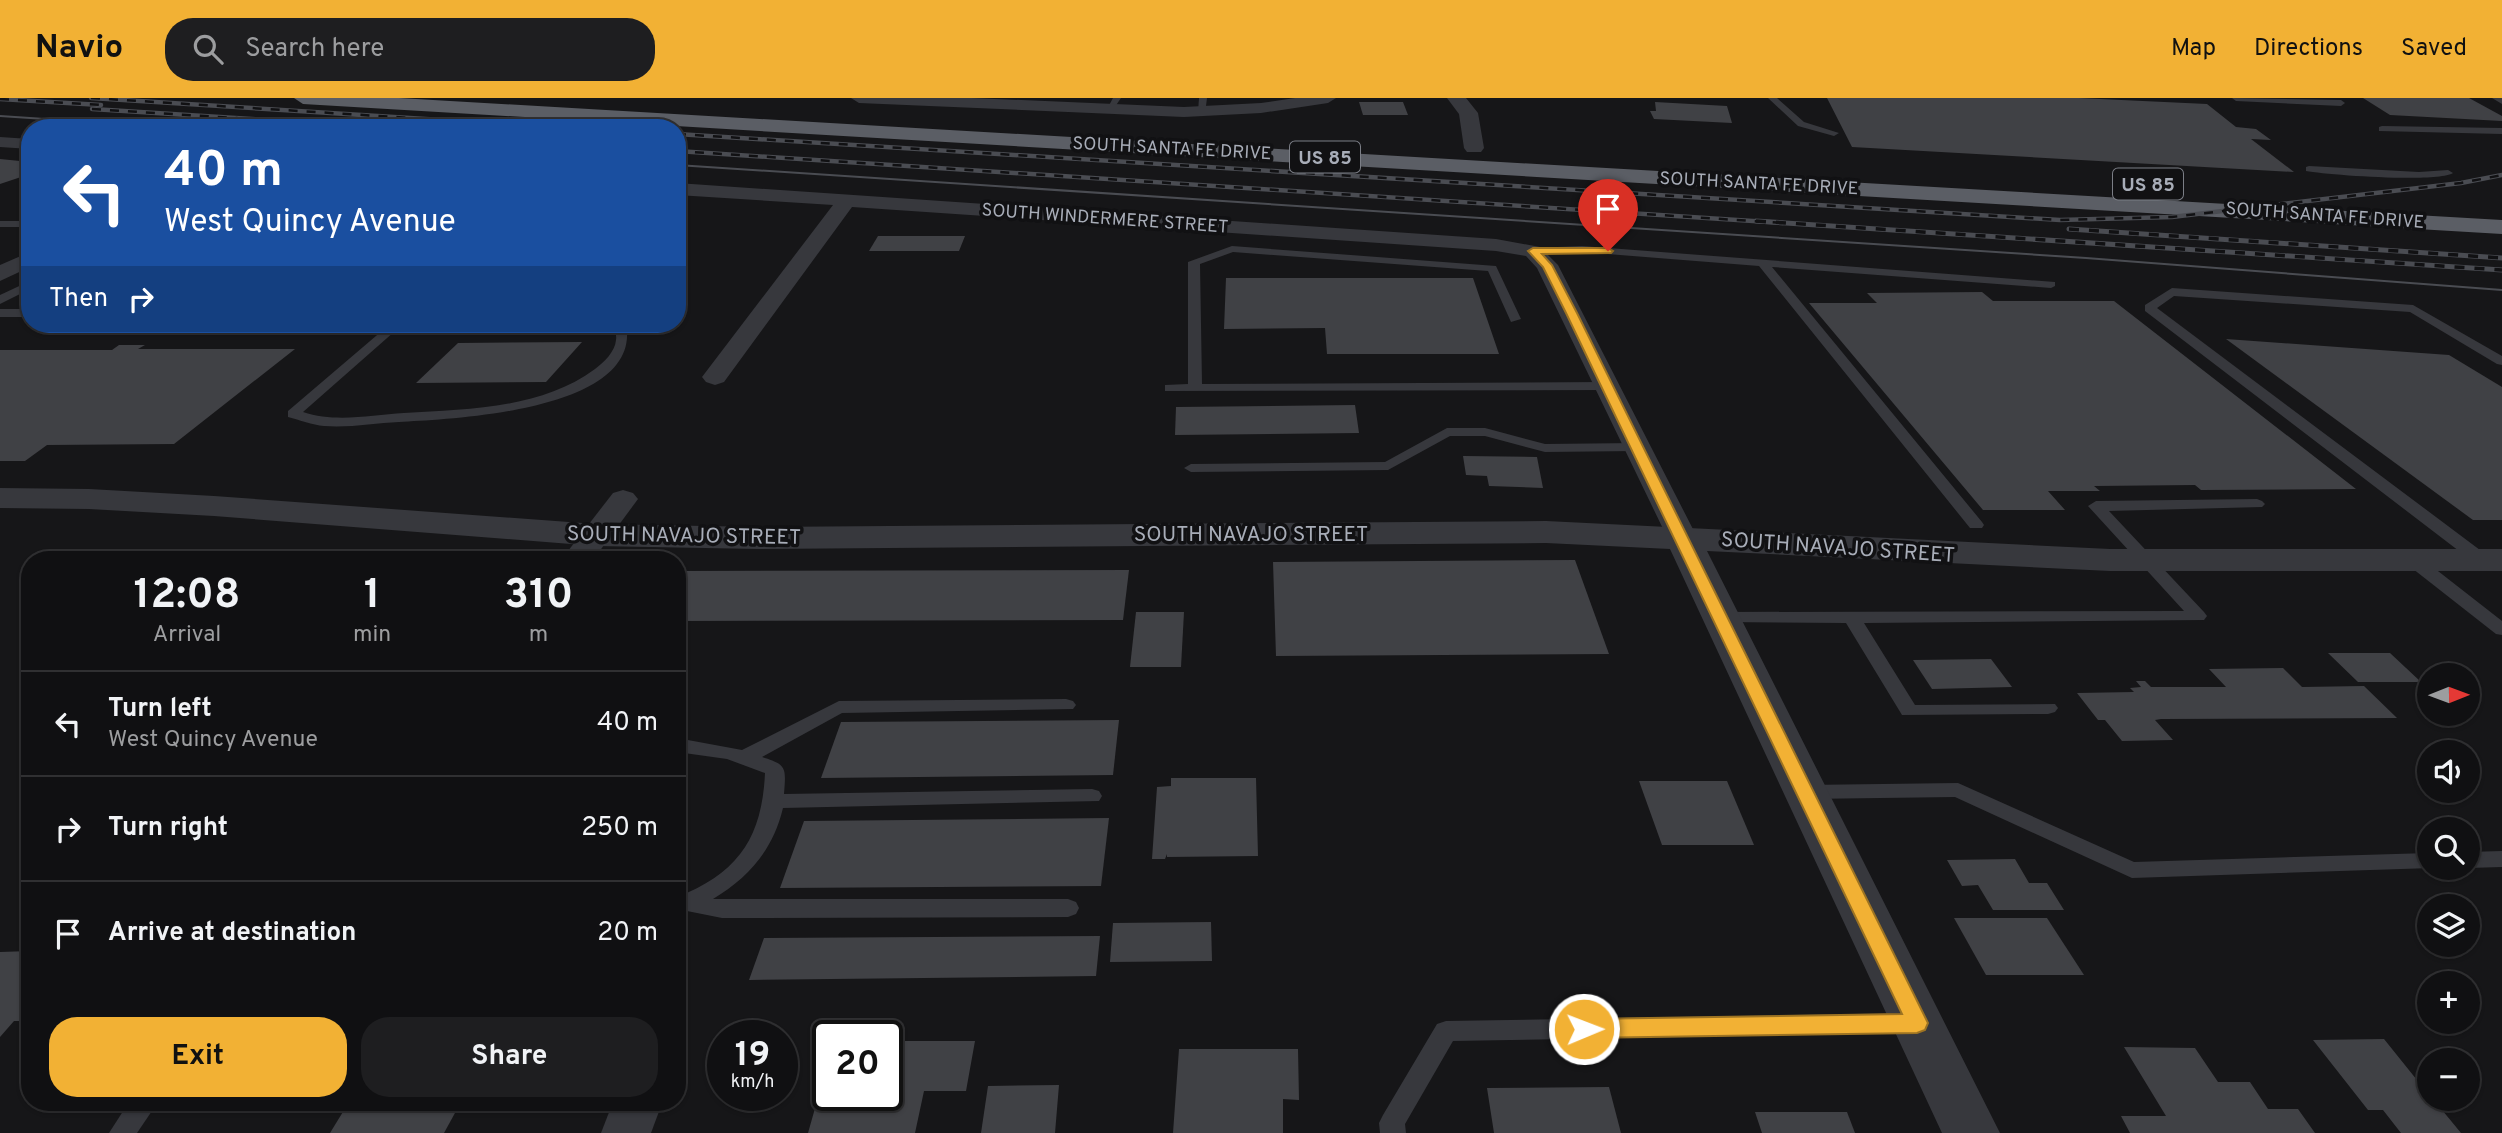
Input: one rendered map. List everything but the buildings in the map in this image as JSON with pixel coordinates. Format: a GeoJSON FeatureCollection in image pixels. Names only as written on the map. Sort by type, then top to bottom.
{"type":"FeatureCollection","features":[{"type":"Feature","properties":{"kind":"highway","name":"SOUTH SANTA FE DRIVE"},"geometry":{"type":"LineString","coordinates":[[303,98],[661,119]]}},
{"type":"Feature","properties":{"kind":"highway","name":"SOUTH SANTA FE DRIVE"},"geometry":{"type":"LineString","coordinates":[[619,98],[2105,182]]}},
{"type":"Feature","properties":{"kind":"highway","name":"SOUTH SANTA FE DRIVE"},"geometry":{"type":"LineString","coordinates":[[686,120],[2502,227]]}},
{"type":"Feature","properties":{"kind":"street"},"geometry":{"type":"LineString","coordinates":[[859,98],[1261,108],[1328,98]]}},
{"type":"Feature","properties":{"kind":"street"},"geometry":{"type":"LineString","coordinates":[[1456,98],[1468,113],[1474,148]]}},
{"type":"Feature","properties":{"kind":"street"},"geometry":{"type":"LineString","coordinates":[[0,142],[21,143]]}},
{"type":"Feature","properties":{"kind":"street","name":"SOUTH WINDERMERE STREET"},"geometry":{"type":"LineString","coordinates":[[686,190],[1496,245],[1533,251]]}},
{"type":"Feature","properties":{"kind":"street"},"geometry":{"type":"LineString","coordinates":[[715,377],[846,201]]}},
{"type":"Feature","properties":{"kind":"street"},"geometry":{"type":"LineString","coordinates":[[1533,251],[1547,265],[1971,1133]]}},
{"type":"Feature","properties":{"kind":"street"},"geometry":{"type":"LineString","coordinates":[[0,274],[21,263]]}},
{"type":"Feature","properties":{"kind":"street","name":"SOUTH NAVAJO STREET"},"geometry":{"type":"LineString","coordinates":[[0,498],[89,499],[214,506],[586,548],[772,538],[1546,532],[1682,537],[1975,555],[2149,561],[2492,560]]}},
{"type":"Feature","properties":{"kind":"street"},"geometry":{"type":"LineString","coordinates":[[586,548],[623,499]]}},
{"type":"Feature","properties":{"kind":"lane"},"geometry":{"type":"LineString","coordinates":[[1772,98],[1801,124],[1834,133]]}},
{"type":"Feature","properties":{"kind":"lane"},"geometry":{"type":"LineString","coordinates":[[2236,98],[2341,103]]}},
{"type":"Feature","properties":{"kind":"lane"},"geometry":{"type":"LineString","coordinates":[[2496,98],[2502,101]]}},
{"type":"Feature","properties":{"kind":"lane"},"geometry":{"type":"LineString","coordinates":[[2382,129],[2502,131]]}},
{"type":"Feature","properties":{"kind":"lane"},"geometry":{"type":"LineString","coordinates":[[2309,169],[2419,175],[2448,173]]}},
{"type":"Feature","properties":{"kind":"lane"},"geometry":{"type":"LineString","coordinates":[[0,224],[21,224]]}},
{"type":"Feature","properties":{"kind":"lane"},"geometry":{"type":"LineString","coordinates":[[1195,388],[1194,262],[1232,249],[1492,268],[1515,319]]}},
{"type":"Feature","properties":{"kind":"lane"},"geometry":{"type":"LineString","coordinates":[[1533,251],[1582,249],[2051,284]]}},
{"type":"Feature","properties":{"kind":"lane"},"geometry":{"type":"LineString","coordinates":[[1762,262],[1976,525]]}},
{"type":"Feature","properties":{"kind":"lane"},"geometry":{"type":"LineString","coordinates":[[0,300],[21,289]]}},
{"type":"Feature","properties":{"kind":"lane"},"geometry":{"type":"LineString","coordinates":[[2492,560],[2150,308],[2172,292],[2413,309],[2502,360]]}},
{"type":"Feature","properties":{"kind":"lane"},"geometry":{"type":"LineString","coordinates":[[0,313],[21,313]]}},
{"type":"Feature","properties":{"kind":"lane"},"geometry":{"type":"LineString","coordinates":[[387,333],[293,414],[320,421],[400,418],[454,415],[529,403],[581,383],[605,369],[621,351],[624,333]]}},
{"type":"Feature","properties":{"kind":"lane"},"geometry":{"type":"LineString","coordinates":[[1170,388],[1607,386]]}},
{"type":"Feature","properties":{"kind":"lane"},"geometry":{"type":"LineString","coordinates":[[1191,467],[1388,466],[1447,432],[1485,432],[1545,448],[1637,447]]}},
{"type":"Feature","properties":{"kind":"lane"},"geometry":{"type":"LineString","coordinates":[[1721,617],[2198,616],[2096,506],[2257,504]]}},
{"type":"Feature","properties":{"kind":"lane"},"geometry":{"type":"LineString","coordinates":[[2414,561],[2502,630]]}},
{"type":"Feature","properties":{"kind":"lane"},"geometry":{"type":"LineString","coordinates":[[1852,618],[1909,711],[2048,708]]}},
{"type":"Feature","properties":{"kind":"lane"},"geometry":{"type":"LineString","coordinates":[[745,757],[839,707],[1066,705]]}},
{"type":"Feature","properties":{"kind":"lane"},"geometry":{"type":"LineString","coordinates":[[686,745],[745,757],[775,769],[775,801],[762,841],[739,873],[686,901]]}},
{"type":"Feature","properties":{"kind":"lane"},"geometry":{"type":"LineString","coordinates":[[1806,792],[1958,790],[2132,870],[2417,861]]}},
{"type":"Feature","properties":{"kind":"lane"},"geometry":{"type":"LineString","coordinates":[[775,801],[1092,796]]}},
{"type":"Feature","properties":{"kind":"lane"},"geometry":{"type":"LineString","coordinates":[[2480,860],[2502,859]]}},
{"type":"Feature","properties":{"kind":"lane"},"geometry":{"type":"LineString","coordinates":[[686,904],[722,909],[1068,908]]}},
{"type":"Feature","properties":{"kind":"lane"},"geometry":{"type":"LineString","coordinates":[[1392,1133],[1392,1124],[1446,1031],[1917,1023]]}},
{"type":"Feature","properties":{"kind":"lane"},"geometry":{"type":"LineString","coordinates":[[122,1133],[138,1111]]}},
{"type":"Feature","properties":{"kind":"tram line"},"geometry":{"type":"LineString","coordinates":[[0,116],[45,119]]}},
{"type":"Feature","properties":{"kind":"tram line"},"geometry":{"type":"LineString","coordinates":[[686,166],[2086,258],[2502,290]]}},
{"type":"Feature","properties":{"kind":"railway"},"geometry":{"type":"LineString","coordinates":[[91,98],[427,119]]}},
{"type":"Feature","properties":{"kind":"railway"},"geometry":{"type":"LineString","coordinates":[[0,99],[101,105]]}},
{"type":"Feature","properties":{"kind":"railway"},"geometry":{"type":"LineString","coordinates":[[92,109],[250,119]]}},
{"type":"Feature","properties":{"kind":"railway"},"geometry":{"type":"LineString","coordinates":[[686,135],[2060,220],[2172,217],[2461,183],[2502,175]]}},
{"type":"Feature","properties":{"kind":"railway"},"geometry":{"type":"LineString","coordinates":[[686,152],[1783,223]]}},
{"type":"Feature","properties":{"kind":"railway"},"geometry":{"type":"LineString","coordinates":[[1756,221],[2502,270]]}},
{"type":"Feature","properties":{"kind":"railway"},"geometry":{"type":"LineString","coordinates":[[2069,229],[2502,258]]}},
{"type":"Feature","properties":{"kind":"route"},"geometry":{"type":"LineString","coordinates":[[1584,1029],[1917,1023],[1571,313],[1547,265],[1542,257],[1533,251],[1608,251]]}}]}
